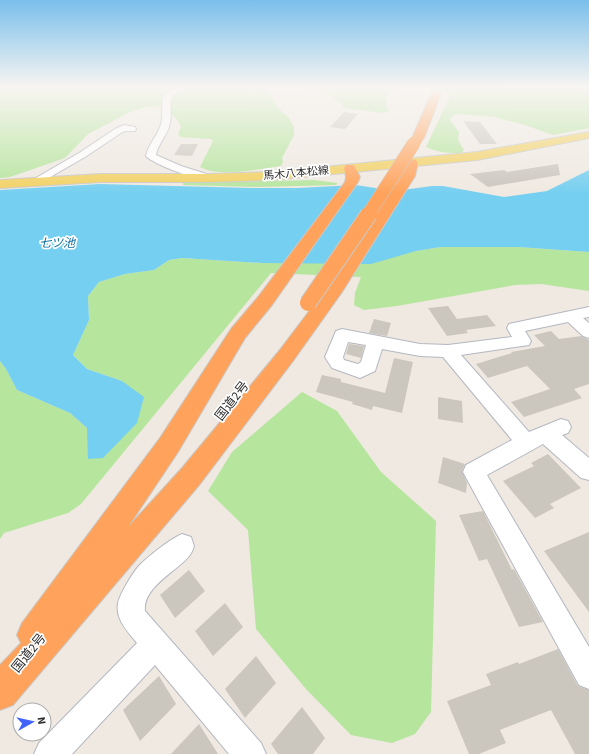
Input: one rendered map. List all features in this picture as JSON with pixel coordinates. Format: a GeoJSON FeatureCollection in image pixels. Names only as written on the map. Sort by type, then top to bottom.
{"type":"FeatureCollection","features":[{"type":"Feature","properties":{"kind":"highway","name":"国道2号"},"geometry":{"type":"LineString","coordinates":[[0,689],[212,427],[308,303],[347,248],[418,138],[424,123]]}},
{"type":"Feature","properties":{"kind":"highway"},"geometry":{"type":"LineString","coordinates":[[0,692],[191,476],[286,356],[336,288],[410,169]]}},
{"type":"Feature","properties":{"kind":"highway"},"geometry":{"type":"LineString","coordinates":[[0,684],[169,445],[238,334],[266,301],[350,175]]}},
{"type":"Feature","properties":{"kind":"main road","name":"馬木八本松線"},"geometry":{"type":"LineString","coordinates":[[0,184],[101,178],[209,178],[350,175],[410,169],[589,135]]}},
{"type":"Feature","properties":{"kind":"street"},"geometry":{"type":"LineString","coordinates":[[165,123],[152,150],[152,156],[177,168],[209,178]]}},
{"type":"Feature","properties":{"kind":"street"},"geometry":{"type":"LineString","coordinates":[[34,182],[82,155],[118,131],[124,128],[132,129]]}},
{"type":"Feature","properties":{"kind":"street"},"geometry":{"type":"LineString","coordinates":[[376,341],[420,350],[448,351],[523,341],[515,328],[572,317],[589,312]]}},
{"type":"Feature","properties":{"kind":"street"},"geometry":{"type":"LineString","coordinates":[[572,317],[589,332]]}},
{"type":"Feature","properties":{"kind":"street"},"geometry":{"type":"LineString","coordinates":[[448,351],[589,471]]}},
{"type":"Feature","properties":{"kind":"street"},"geometry":{"type":"LineString","coordinates":[[544,434],[474,472],[589,675]]}},
{"type":"Feature","properties":{"kind":"street"},"geometry":{"type":"LineString","coordinates":[[182,546],[147,576],[131,603],[133,617],[250,754]]}},
{"type":"Feature","properties":{"kind":"street"},"geometry":{"type":"LineString","coordinates":[[50,754],[156,644]]}},
{"type":"Feature","properties":{"kind":"green space"},"geometry":{"type":"Polygon","coordinates":[[[0,123],[109,123],[88,134],[65,158],[10,177],[0,178],[0,123]]]}},
{"type":"Feature","properties":{"kind":"green space"},"geometry":{"type":"Polygon","coordinates":[[[179,123],[292,123],[294,127],[294,135],[282,158],[283,162],[281,166],[251,171],[218,172],[200,167],[213,141],[211,139],[181,137],[178,134],[181,127],[179,123]]]}},
{"type":"Feature","properties":{"kind":"green space"},"geometry":{"type":"Polygon","coordinates":[[[437,123],[452,123],[459,132],[458,140],[464,150],[461,153],[448,153],[426,147],[437,123]]]}},
{"type":"Feature","properties":{"kind":"green space"},"geometry":{"type":"Polygon","coordinates":[[[518,123],[589,123],[589,128],[553,135],[518,123]]]}},
{"type":"Feature","properties":{"kind":"green space"},"geometry":{"type":"Polygon","coordinates":[[[314,180],[338,183],[336,185],[260,187],[183,185],[183,183],[314,180]]]}},
{"type":"Feature","properties":{"kind":"green space"},"geometry":{"type":"Polygon","coordinates":[[[441,247],[518,247],[589,252],[589,291],[541,284],[515,285],[397,306],[364,310],[354,305],[355,293],[361,277],[271,273],[81,504],[68,513],[4,533],[0,539],[0,361],[17,390],[70,413],[87,428],[122,381],[87,369],[73,355],[89,320],[88,296],[99,282],[125,274],[154,270],[169,260],[182,258],[262,263],[416,251],[441,247]]]}},
{"type":"Feature","properties":{"kind":"green space"},"geometry":{"type":"Polygon","coordinates":[[[302,392],[337,411],[381,472],[436,521],[431,712],[415,734],[392,743],[351,735],[306,689],[256,629],[248,530],[208,491],[232,452],[302,392]]]}},
{"type":"Feature","properties":{"kind":"water","name":"七ツ池"},"geometry":{"type":"Polygon","coordinates":[[[589,170],[589,252],[518,247],[441,247],[416,251],[371,264],[262,263],[182,258],[169,260],[154,270],[125,274],[99,282],[88,296],[89,320],[73,355],[87,369],[122,381],[144,397],[137,423],[103,458],[88,459],[87,428],[70,413],[17,390],[0,361],[0,190],[100,184],[251,188],[297,188],[356,185],[395,191],[443,186],[504,197],[547,191],[589,170]]]}},
{"type":"Feature","properties":{"kind":"building"},"geometry":{"type":"Polygon","coordinates":[[[334,123],[350,123],[345,129],[330,127],[334,123]]]}},
{"type":"Feature","properties":{"kind":"building"},"geometry":{"type":"Polygon","coordinates":[[[465,123],[481,123],[497,144],[480,144],[465,123]]]}},
{"type":"Feature","properties":{"kind":"building"},"geometry":{"type":"Polygon","coordinates":[[[181,144],[198,144],[192,156],[174,155],[181,144]]]}},
{"type":"Feature","properties":{"kind":"building"},"geometry":{"type":"Polygon","coordinates":[[[558,164],[560,175],[488,187],[470,174],[504,170],[507,172],[558,164]]]}},
{"type":"Feature","properties":{"kind":"building"},"geometry":{"type":"Polygon","coordinates":[[[448,306],[457,319],[487,315],[496,326],[466,330],[468,333],[447,336],[428,308],[448,306]]]}},
{"type":"Feature","properties":{"kind":"building"},"geometry":{"type":"Polygon","coordinates":[[[374,319],[391,323],[387,336],[369,333],[374,319]]]}},
{"type":"Feature","properties":{"kind":"building"},"geometry":{"type":"Polygon","coordinates":[[[551,331],[559,339],[581,336],[589,340],[589,384],[574,389],[582,398],[524,417],[511,402],[550,389],[527,366],[488,378],[476,364],[512,353],[511,352],[545,346],[534,335],[551,331]]]}},
{"type":"Feature","properties":{"kind":"building"},"geometry":{"type":"Polygon","coordinates":[[[349,344],[364,346],[361,358],[346,354],[349,344]]]}},
{"type":"Feature","properties":{"kind":"building"},"geometry":{"type":"Polygon","coordinates":[[[394,358],[413,362],[402,413],[373,406],[372,410],[352,404],[353,402],[316,392],[322,375],[341,379],[341,382],[385,393],[394,358]]]}},
{"type":"Feature","properties":{"kind":"building"},"geometry":{"type":"Polygon","coordinates":[[[438,397],[462,401],[463,423],[438,419],[438,397]]]}},
{"type":"Feature","properties":{"kind":"building"},"geometry":{"type":"Polygon","coordinates":[[[548,454],[581,488],[550,504],[554,508],[535,518],[503,481],[534,466],[531,463],[548,454]]]}},
{"type":"Feature","properties":{"kind":"building"},"geometry":{"type":"Polygon","coordinates":[[[443,457],[465,464],[462,471],[467,483],[466,493],[438,483],[443,457]]]}},
{"type":"Feature","properties":{"kind":"building"},"geometry":{"type":"Polygon","coordinates":[[[483,511],[512,570],[514,569],[543,622],[519,627],[487,559],[479,561],[459,515],[483,511]]]}},
{"type":"Feature","properties":{"kind":"building"},"geometry":{"type":"Polygon","coordinates":[[[589,532],[589,612],[544,551],[589,532]]]}},
{"type":"Feature","properties":{"kind":"building"},"geometry":{"type":"Polygon","coordinates":[[[189,570],[205,591],[175,618],[160,595],[189,570]]]}},
{"type":"Feature","properties":{"kind":"building"},"geometry":{"type":"Polygon","coordinates":[[[225,603],[243,627],[213,656],[195,631],[225,603]]]}},
{"type":"Feature","properties":{"kind":"building"},"geometry":{"type":"Polygon","coordinates":[[[558,649],[578,686],[589,690],[589,754],[575,754],[551,710],[500,730],[506,743],[479,754],[469,754],[447,701],[491,685],[486,674],[518,662],[519,664],[558,649]]]}},
{"type":"Feature","properties":{"kind":"building"},"geometry":{"type":"Polygon","coordinates":[[[256,656],[276,683],[245,718],[225,689],[256,656]]]}},
{"type":"Feature","properties":{"kind":"building"},"geometry":{"type":"Polygon","coordinates":[[[159,676],[176,704],[140,741],[123,710],[159,676]]]}},
{"type":"Feature","properties":{"kind":"building"},"geometry":{"type":"Polygon","coordinates":[[[302,707],[325,738],[313,754],[278,754],[271,744],[302,707]]]}},
{"type":"Feature","properties":{"kind":"building"},"geometry":{"type":"Polygon","coordinates":[[[199,724],[218,754],[171,754],[199,724]]]}}]}
